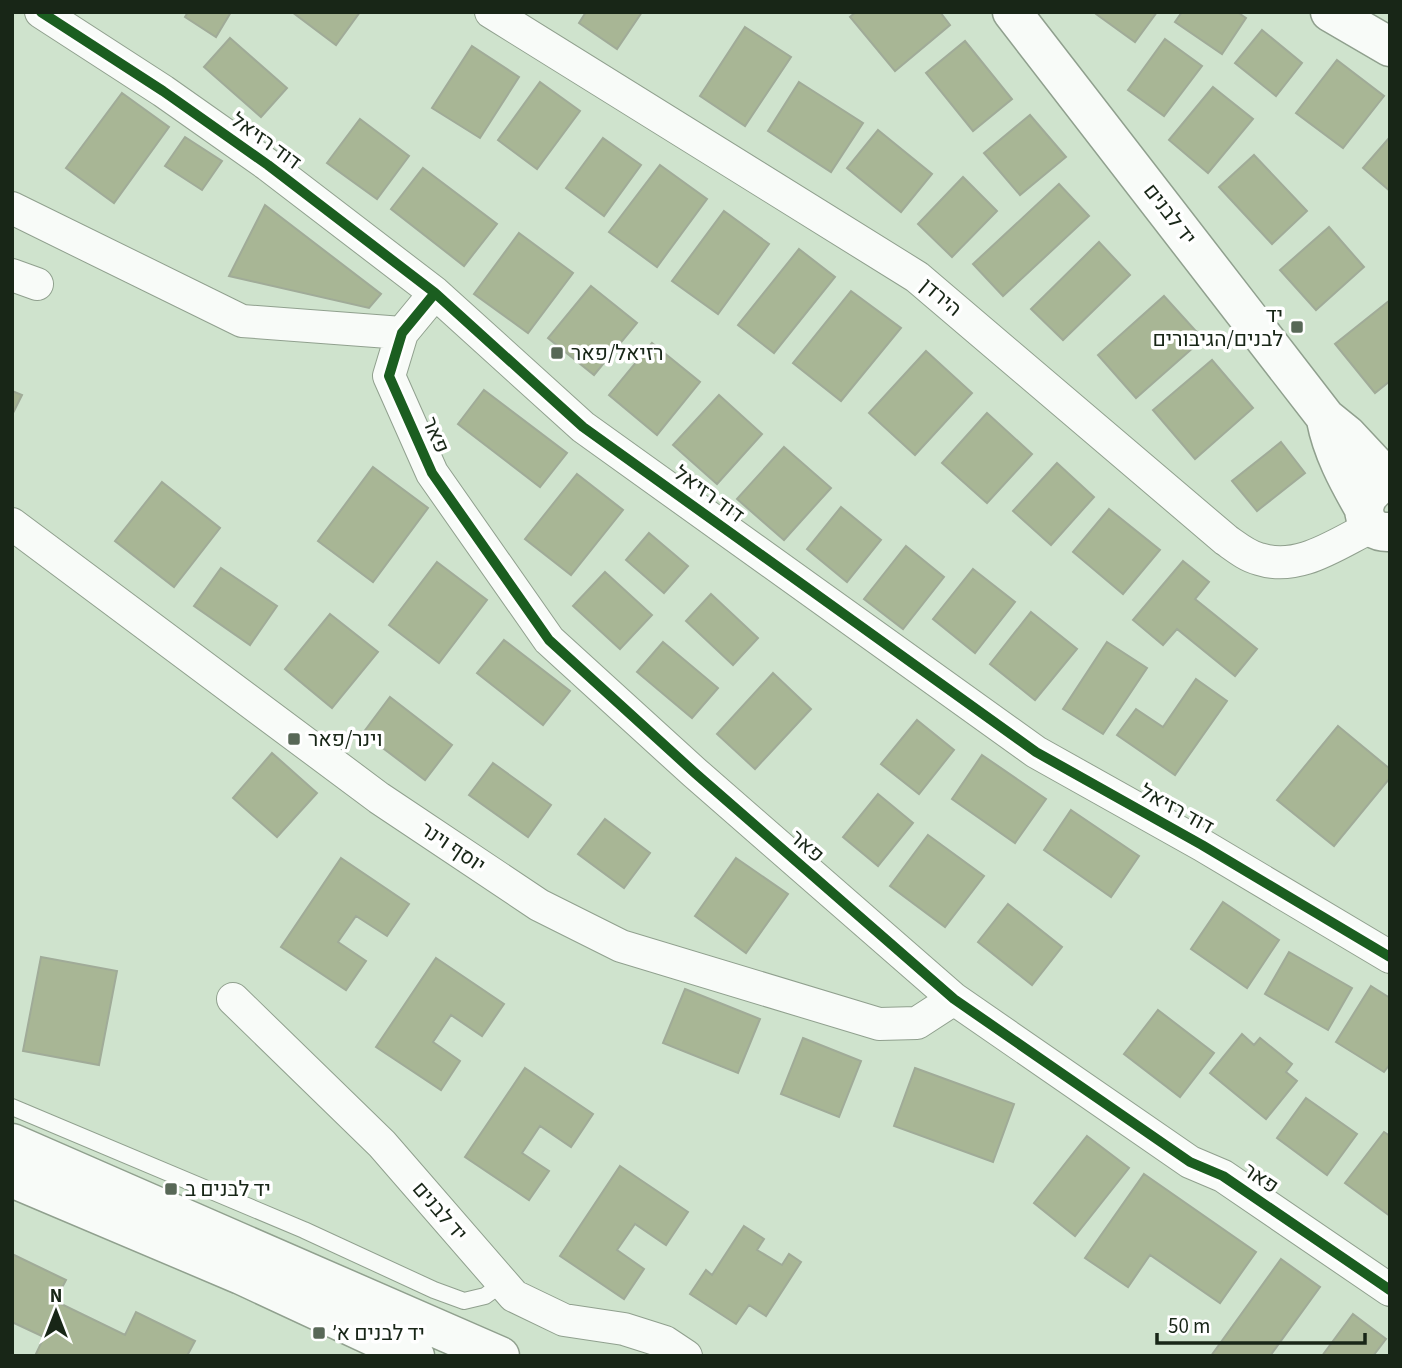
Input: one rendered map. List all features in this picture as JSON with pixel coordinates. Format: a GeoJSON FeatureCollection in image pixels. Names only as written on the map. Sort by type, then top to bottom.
{"type":"FeatureCollection","features":[{"type":"Feature","properties":{"kind":"street","name":"דוד רזיאל"},"geometry":{"type":"LineString","coordinates":[[41,12],[163,91],[258,158],[435,293],[583,427],[1035,752],[1202,845],[1390,957]]}},
{"type":"Feature","properties":{"kind":"street","name":"הירדן"},"geometry":{"type":"LineString","coordinates":[[491,12],[917,277],[1226,540],[1245,552],[1259,559],[1295,563],[1382,515]]}},
{"type":"Feature","properties":{"kind":"street","name":"יד לבנים"},"geometry":{"type":"LineString","coordinates":[[1012,12],[1326,418],[1329,438],[1347,479],[1382,515]]}},
{"type":"Feature","properties":{"kind":"street"},"geometry":{"type":"LineString","coordinates":[[1330,12],[1390,47]]}},
{"type":"Feature","properties":{"kind":"street"},"geometry":{"type":"LineString","coordinates":[[12,208],[242,321],[402,333]]}},
{"type":"Feature","properties":{"kind":"street","name":"פאר"},"geometry":{"type":"LineString","coordinates":[[435,293],[402,333],[389,376],[432,473],[549,640],[695,773],[954,999],[1190,1162],[1223,1176],[1390,1290]]}},
{"type":"Feature","properties":{"kind":"street"},"geometry":{"type":"LineString","coordinates":[[12,496],[12,517]]}},
{"type":"Feature","properties":{"kind":"street","name":"יוסף וינר"},"geometry":{"type":"LineString","coordinates":[[12,524],[379,798],[539,905],[621,947],[879,1024],[917,1023],[954,999]]}},
{"type":"Feature","properties":{"kind":"street","name":"יד לבנים"},"geometry":{"type":"LineString","coordinates":[[233,999],[382,1144],[514,1296],[564,1320],[624,1329],[665,1342],[685,1356]]}},
{"type":"Feature","properties":{"kind":"street"},"geometry":{"type":"LineString","coordinates":[[12,1143],[500,1356]]}},
{"type":"Feature","properties":{"kind":"street"},"geometry":{"type":"LineString","coordinates":[[12,1178],[241,1275],[415,1356]]}},
{"type":"Feature","properties":{"kind":"lane"},"geometry":{"type":"LineString","coordinates":[[12,1107],[304,1230],[433,1290],[464,1301],[485,1296],[503,1283]]}},
{"type":"Feature","properties":{"kind":"building"},"geometry":{"type":"Polygon","coordinates":[[[188,12],[231,12],[216,37],[185,17],[188,12]]]}},
{"type":"Feature","properties":{"kind":"building"},"geometry":{"type":"Polygon","coordinates":[[[292,12],[360,12],[336,45],[292,12]]]}},
{"type":"Feature","properties":{"kind":"building"},"geometry":{"type":"Polygon","coordinates":[[[586,12],[642,12],[617,49],[579,23],[586,12]]]}},
{"type":"Feature","properties":{"kind":"building"},"geometry":{"type":"Polygon","coordinates":[[[856,12],[940,12],[950,25],[895,71],[850,17],[856,12]]]}},
{"type":"Feature","properties":{"kind":"building"},"geometry":{"type":"Polygon","coordinates":[[[1157,12],[1135,42],[1096,14],[1157,12]]]}},
{"type":"Feature","properties":{"kind":"building"},"geometry":{"type":"Polygon","coordinates":[[[1182,12],[1237,12],[1246,18],[1222,54],[1175,22],[1182,12]]]}},
{"type":"Feature","properties":{"kind":"building"},"geometry":{"type":"Polygon","coordinates":[[[745,27],[791,57],[745,126],[700,96],[745,27]]]}},
{"type":"Feature","properties":{"kind":"building"},"geometry":{"type":"Polygon","coordinates":[[[1262,30],[1302,63],[1276,96],[1235,63],[1262,30]]]}},
{"type":"Feature","properties":{"kind":"building"},"geometry":{"type":"Polygon","coordinates":[[[230,38],[287,88],[261,117],[204,67],[230,38]]]}},
{"type":"Feature","properties":{"kind":"building"},"geometry":{"type":"Polygon","coordinates":[[[1165,39],[1202,66],[1164,116],[1128,90],[1165,39]]]}},
{"type":"Feature","properties":{"kind":"building"},"geometry":{"type":"Polygon","coordinates":[[[965,41],[1012,99],[973,131],[926,73],[965,41]]]}},
{"type":"Feature","properties":{"kind":"building"},"geometry":{"type":"Polygon","coordinates":[[[472,46],[519,77],[480,138],[432,108],[472,46]]]}},
{"type":"Feature","properties":{"kind":"building"},"geometry":{"type":"Polygon","coordinates":[[[1337,60],[1384,96],[1343,148],[1296,113],[1337,60]]]}},
{"type":"Feature","properties":{"kind":"building"},"geometry":{"type":"Polygon","coordinates":[[[540,82],[580,111],[537,169],[498,140],[540,82]]]}},
{"type":"Feature","properties":{"kind":"building"},"geometry":{"type":"Polygon","coordinates":[[[799,82],[863,123],[831,172],[768,131],[799,82]]]}},
{"type":"Feature","properties":{"kind":"building"},"geometry":{"type":"Polygon","coordinates":[[[1213,87],[1253,119],[1208,173],[1169,140],[1213,87]]]}},
{"type":"Feature","properties":{"kind":"building"},"geometry":{"type":"Polygon","coordinates":[[[122,93],[169,127],[114,203],[66,168],[122,93]]]}},
{"type":"Feature","properties":{"kind":"building"},"geometry":{"type":"Polygon","coordinates":[[[1030,115],[1066,157],[1020,195],[984,153],[1030,115]]]}},
{"type":"Feature","properties":{"kind":"building"},"geometry":{"type":"Polygon","coordinates":[[[360,119],[409,156],[377,199],[327,163],[360,119]]]}},
{"type":"Feature","properties":{"kind":"building"},"geometry":{"type":"Polygon","coordinates":[[[878,130],[932,174],[901,212],[847,168],[878,130]]]}},
{"type":"Feature","properties":{"kind":"building"},"geometry":{"type":"Polygon","coordinates":[[[185,137],[222,161],[202,190],[165,166],[185,137]]]}},
{"type":"Feature","properties":{"kind":"building"},"geometry":{"type":"Polygon","coordinates":[[[1390,137],[1390,191],[1363,168],[1390,137]]]}},
{"type":"Feature","properties":{"kind":"building"},"geometry":{"type":"Polygon","coordinates":[[[603,138],[641,165],[604,216],[566,188],[603,138]]]}},
{"type":"Feature","properties":{"kind":"building"},"geometry":{"type":"Polygon","coordinates":[[[1254,155],[1307,211],[1272,244],[1219,187],[1254,155]]]}},
{"type":"Feature","properties":{"kind":"building"},"geometry":{"type":"Polygon","coordinates":[[[660,165],[707,199],[657,267],[609,232],[660,165]]]}},
{"type":"Feature","properties":{"kind":"building"},"geometry":{"type":"Polygon","coordinates":[[[423,168],[497,224],[464,266],[391,209],[423,168]]]}},
{"type":"Feature","properties":{"kind":"building"},"geometry":{"type":"Polygon","coordinates":[[[963,177],[997,211],[952,257],[918,224],[963,177]]]}},
{"type":"Feature","properties":{"kind":"building"},"geometry":{"type":"Polygon","coordinates":[[[1059,184],[1089,216],[1003,296],[973,264],[1059,184]]]}},
{"type":"Feature","properties":{"kind":"building"},"geometry":{"type":"Polygon","coordinates":[[[265,205],[381,294],[369,308],[229,276],[265,205]]]}},
{"type":"Feature","properties":{"kind":"building"},"geometry":{"type":"Polygon","coordinates":[[[724,211],[769,244],[718,314],[672,281],[724,211]]]}},
{"type":"Feature","properties":{"kind":"building"},"geometry":{"type":"Polygon","coordinates":[[[1329,227],[1364,267],[1316,310],[1280,270],[1329,227]]]}},
{"type":"Feature","properties":{"kind":"building"},"geometry":{"type":"Polygon","coordinates":[[[519,233],[573,273],[528,333],[474,294],[519,233]]]}},
{"type":"Feature","properties":{"kind":"building"},"geometry":{"type":"Polygon","coordinates":[[[1099,242],[1130,275],[1063,340],[1031,309],[1099,242]]]}},
{"type":"Feature","properties":{"kind":"building"},"geometry":{"type":"Polygon","coordinates":[[[799,249],[835,277],[774,353],[738,325],[799,249]]]}},
{"type":"Feature","properties":{"kind":"building"},"geometry":{"type":"Polygon","coordinates":[[[591,286],[637,323],[594,375],[548,338],[591,286]]]}},
{"type":"Feature","properties":{"kind":"building"},"geometry":{"type":"Polygon","coordinates":[[[851,291],[901,328],[841,401],[793,363],[851,291]]]}},
{"type":"Feature","properties":{"kind":"building"},"geometry":{"type":"Polygon","coordinates":[[[1164,296],[1203,339],[1136,398],[1098,355],[1164,296]]]}},
{"type":"Feature","properties":{"kind":"building"},"geometry":{"type":"Polygon","coordinates":[[[1390,300],[1390,381],[1375,393],[1335,344],[1390,300]]]}},
{"type":"Feature","properties":{"kind":"building"},"geometry":{"type":"Polygon","coordinates":[[[652,343],[700,382],[657,435],[609,395],[652,343]]]}},
{"type":"Feature","properties":{"kind":"building"},"geometry":{"type":"Polygon","coordinates":[[[926,351],[972,393],[915,455],[869,413],[926,351]]]}},
{"type":"Feature","properties":{"kind":"building"},"geometry":{"type":"Polygon","coordinates":[[[1212,360],[1253,408],[1195,459],[1153,410],[1212,360]]]}},
{"type":"Feature","properties":{"kind":"building"},"geometry":{"type":"Polygon","coordinates":[[[484,390],[567,453],[540,487],[458,424],[484,390]]]}},
{"type":"Feature","properties":{"kind":"building"},"geometry":{"type":"Polygon","coordinates":[[[12,391],[22,395],[12,415],[12,391]]]}},
{"type":"Feature","properties":{"kind":"building"},"geometry":{"type":"Polygon","coordinates":[[[719,395],[762,434],[717,484],[673,445],[719,395]]]}},
{"type":"Feature","properties":{"kind":"building"},"geometry":{"type":"Polygon","coordinates":[[[987,413],[1032,454],[987,503],[942,463],[987,413]]]}},
{"type":"Feature","properties":{"kind":"building"},"geometry":{"type":"Polygon","coordinates":[[[1281,442],[1305,473],[1257,511],[1232,481],[1281,442]]]}},
{"type":"Feature","properties":{"kind":"building"},"geometry":{"type":"Polygon","coordinates":[[[784,447],[831,488],[784,540],[737,499],[784,447]]]}},
{"type":"Feature","properties":{"kind":"building"},"geometry":{"type":"Polygon","coordinates":[[[1057,463],[1094,497],[1051,545],[1013,511],[1057,463]]]}},
{"type":"Feature","properties":{"kind":"building"},"geometry":{"type":"Polygon","coordinates":[[[373,467],[428,508],[373,582],[318,541],[373,467]]]}},
{"type":"Feature","properties":{"kind":"building"},"geometry":{"type":"Polygon","coordinates":[[[577,474],[623,510],[571,575],[525,539],[577,474]]]}},
{"type":"Feature","properties":{"kind":"building"},"geometry":{"type":"Polygon","coordinates":[[[162,482],[220,528],[174,587],[115,541],[162,482]]]}},
{"type":"Feature","properties":{"kind":"building"},"geometry":{"type":"Polygon","coordinates":[[[841,507],[881,540],[847,582],[807,549],[841,507]]]}},
{"type":"Feature","properties":{"kind":"building"},"geometry":{"type":"Polygon","coordinates":[[[1109,509],[1160,550],[1123,594],[1073,552],[1109,509]]]}},
{"type":"Feature","properties":{"kind":"building"},"geometry":{"type":"Polygon","coordinates":[[[649,533],[688,566],[664,593],[626,560],[649,533]]]}},
{"type":"Feature","properties":{"kind":"building"},"geometry":{"type":"Polygon","coordinates":[[[906,546],[944,577],[903,629],[864,599],[906,546]]]}},
{"type":"Feature","properties":{"kind":"building"},"geometry":{"type":"Polygon","coordinates":[[[1183,561],[1209,582],[1195,599],[1257,649],[1235,676],[1177,629],[1163,645],[1133,620],[1183,561]]]}},
{"type":"Feature","properties":{"kind":"building"},"geometry":{"type":"Polygon","coordinates":[[[437,562],[487,600],[439,663],[389,625],[437,562]]]}},
{"type":"Feature","properties":{"kind":"building"},"geometry":{"type":"Polygon","coordinates":[[[221,568],[277,606],[250,645],[194,606],[221,568]]]}},
{"type":"Feature","properties":{"kind":"building"},"geometry":{"type":"Polygon","coordinates":[[[973,569],[1015,602],[975,653],[933,619],[973,569]]]}},
{"type":"Feature","properties":{"kind":"building"},"geometry":{"type":"Polygon","coordinates":[[[605,572],[652,615],[620,649],[573,606],[605,572]]]}},
{"type":"Feature","properties":{"kind":"building"},"geometry":{"type":"Polygon","coordinates":[[[711,594],[758,638],[733,665],[686,621],[711,594]]]}},
{"type":"Feature","properties":{"kind":"building"},"geometry":{"type":"Polygon","coordinates":[[[1031,612],[1077,649],[1035,700],[990,664],[1031,612]]]}},
{"type":"Feature","properties":{"kind":"building"},"geometry":{"type":"Polygon","coordinates":[[[330,614],[378,652],[332,708],[285,669],[330,614]]]}},
{"type":"Feature","properties":{"kind":"building"},"geometry":{"type":"Polygon","coordinates":[[[504,640],[570,691],[543,725],[477,673],[504,640]]]}},
{"type":"Feature","properties":{"kind":"building"},"geometry":{"type":"Polygon","coordinates":[[[663,642],[718,688],[692,718],[637,672],[663,642]]]}},
{"type":"Feature","properties":{"kind":"building"},"geometry":{"type":"Polygon","coordinates":[[[1107,642],[1147,668],[1103,734],[1063,709],[1107,642]]]}},
{"type":"Feature","properties":{"kind":"building"},"geometry":{"type":"Polygon","coordinates":[[[773,673],[811,709],[755,769],[717,734],[773,673]]]}},
{"type":"Feature","properties":{"kind":"building"},"geometry":{"type":"Polygon","coordinates":[[[1196,679],[1227,701],[1175,775],[1117,735],[1136,709],[1163,727],[1196,679]]]}},
{"type":"Feature","properties":{"kind":"building"},"geometry":{"type":"Polygon","coordinates":[[[390,697],[452,745],[425,780],[363,733],[390,697]]]}},
{"type":"Feature","properties":{"kind":"building"},"geometry":{"type":"Polygon","coordinates":[[[917,720],[954,750],[919,794],[881,764],[917,720]]]}},
{"type":"Feature","properties":{"kind":"building"},"geometry":{"type":"Polygon","coordinates":[[[1338,726],[1390,769],[1390,778],[1334,846],[1277,800],[1338,726]]]}},
{"type":"Feature","properties":{"kind":"building"},"geometry":{"type":"Polygon","coordinates":[[[272,753],[317,793],[277,837],[233,798],[272,753]]]}},
{"type":"Feature","properties":{"kind":"building"},"geometry":{"type":"Polygon","coordinates":[[[982,755],[1046,799],[1015,843],[952,799],[982,755]]]}},
{"type":"Feature","properties":{"kind":"building"},"geometry":{"type":"Polygon","coordinates":[[[493,763],[551,805],[528,837],[469,795],[493,763]]]}},
{"type":"Feature","properties":{"kind":"building"},"geometry":{"type":"Polygon","coordinates":[[[878,794],[913,823],[878,866],[843,837],[878,794]]]}},
{"type":"Feature","properties":{"kind":"building"},"geometry":{"type":"Polygon","coordinates":[[[1071,810],[1139,856],[1111,897],[1044,850],[1071,810]]]}},
{"type":"Feature","properties":{"kind":"building"},"geometry":{"type":"Polygon","coordinates":[[[605,819],[650,853],[624,888],[578,854],[605,819]]]}},
{"type":"Feature","properties":{"kind":"building"},"geometry":{"type":"Polygon","coordinates":[[[928,835],[984,876],[945,927],[890,886],[928,835]]]}},
{"type":"Feature","properties":{"kind":"building"},"geometry":{"type":"Polygon","coordinates":[[[341,858],[409,904],[387,936],[356,916],[338,942],[366,961],[346,990],[281,947],[341,858]]]}},
{"type":"Feature","properties":{"kind":"building"},"geometry":{"type":"Polygon","coordinates":[[[736,858],[788,894],[746,953],[695,916],[736,858]]]}},
{"type":"Feature","properties":{"kind":"building"},"geometry":{"type":"Polygon","coordinates":[[[1223,902],[1279,940],[1247,988],[1191,949],[1223,902]]]}},
{"type":"Feature","properties":{"kind":"building"},"geometry":{"type":"Polygon","coordinates":[[[1008,904],[1062,947],[1032,985],[978,942],[1008,904]]]}},
{"type":"Feature","properties":{"kind":"building"},"geometry":{"type":"Polygon","coordinates":[[[1289,952],[1352,988],[1328,1030],[1265,994],[1289,952]]]}},
{"type":"Feature","properties":{"kind":"building"},"geometry":{"type":"Polygon","coordinates":[[[41,957],[117,971],[99,1065],[23,1051],[41,957]]]}},
{"type":"Feature","properties":{"kind":"building"},"geometry":{"type":"Polygon","coordinates":[[[436,958],[504,1004],[482,1036],[451,1015],[433,1042],[460,1061],[441,1090],[376,1047],[436,958]]]}},
{"type":"Feature","properties":{"kind":"building"},"geometry":{"type":"Polygon","coordinates":[[[1371,986],[1390,998],[1390,1064],[1384,1072],[1336,1042],[1371,986]]]}},
{"type":"Feature","properties":{"kind":"building"},"geometry":{"type":"Polygon","coordinates":[[[685,989],[760,1019],[738,1073],[663,1043],[685,989]]]}},
{"type":"Feature","properties":{"kind":"building"},"geometry":{"type":"Polygon","coordinates":[[[1158,1010],[1214,1053],[1180,1097],[1124,1054],[1158,1010]]]}},
{"type":"Feature","properties":{"kind":"building"},"geometry":{"type":"Polygon","coordinates":[[[1242,1034],[1254,1045],[1260,1038],[1292,1064],[1286,1072],[1297,1081],[1266,1119],[1210,1073],[1242,1034]]]}},
{"type":"Feature","properties":{"kind":"building"},"geometry":{"type":"Polygon","coordinates":[[[803,1038],[861,1061],[839,1117],[781,1094],[803,1038]]]}},
{"type":"Feature","properties":{"kind":"building"},"geometry":{"type":"Polygon","coordinates":[[[525,1068],[593,1114],[571,1147],[540,1126],[522,1153],[549,1171],[529,1200],[465,1157],[525,1068]]]}},
{"type":"Feature","properties":{"kind":"building"},"geometry":{"type":"Polygon","coordinates":[[[915,1068],[1014,1104],[993,1162],[894,1126],[915,1068]]]}},
{"type":"Feature","properties":{"kind":"building"},"geometry":{"type":"Polygon","coordinates":[[[1306,1098],[1357,1134],[1327,1175],[1277,1138],[1306,1098]]]}},
{"type":"Feature","properties":{"kind":"building"},"geometry":{"type":"Polygon","coordinates":[[[1384,1132],[1390,1136],[1390,1216],[1345,1183],[1384,1132]]]}},
{"type":"Feature","properties":{"kind":"building"},"geometry":{"type":"Polygon","coordinates":[[[1087,1136],[1129,1168],[1075,1236],[1034,1203],[1087,1136]]]}},
{"type":"Feature","properties":{"kind":"building"},"geometry":{"type":"Polygon","coordinates":[[[620,1166],[688,1212],[666,1245],[635,1224],[617,1250],[644,1269],[624,1299],[560,1256],[620,1166]]]}},
{"type":"Feature","properties":{"kind":"building"},"geometry":{"type":"Polygon","coordinates":[[[1144,1174],[1256,1252],[1220,1303],[1150,1255],[1128,1287],[1085,1258],[1144,1174]]]}},
{"type":"Feature","properties":{"kind":"building"},"geometry":{"type":"Polygon","coordinates":[[[744,1226],[764,1239],[757,1250],[782,1265],[789,1254],[801,1262],[766,1316],[749,1305],[736,1324],[690,1294],[706,1270],[712,1275],[744,1226]]]}},
{"type":"Feature","properties":{"kind":"building"},"geometry":{"type":"Polygon","coordinates":[[[12,1254],[66,1280],[55,1301],[125,1335],[136,1312],[195,1341],[187,1356],[35,1356],[44,1337],[12,1322],[12,1254]]]}},
{"type":"Feature","properties":{"kind":"building"},"geometry":{"type":"Polygon","coordinates":[[[1281,1259],[1320,1287],[1270,1356],[1211,1356],[1281,1259]]]}},
{"type":"Feature","properties":{"kind":"building"},"geometry":{"type":"Polygon","coordinates":[[[1353,1314],[1386,1339],[1373,1356],[1322,1356],[1353,1314]]]}},
{"type":"Feature","properties":{"kind":"cycle path"},"geometry":{"type":"LineString","coordinates":[[41,12],[163,91],[268,165],[435,293],[583,427],[1036,752],[1202,845],[1390,957]]}},
{"type":"Feature","properties":{"kind":"cycle path"},"geometry":{"type":"LineString","coordinates":[[435,293],[402,333],[389,376],[432,473],[549,640],[695,773],[954,999],[1190,1162],[1223,1176],[1390,1290]]}},
{"type":"Feature","properties":{"kind":"place","name":"יד לבנים/הגיבורים"},"geometry":{"type":"Point","coordinates":[1297,327]}},
{"type":"Feature","properties":{"kind":"place","name":"רזיאל/פאר"},"geometry":{"type":"Point","coordinates":[557,353]}},
{"type":"Feature","properties":{"kind":"place","name":"וינר/פאר"},"geometry":{"type":"Point","coordinates":[294,739]}},
{"type":"Feature","properties":{"kind":"place","name":"יד לבנים ב"},"geometry":{"type":"Point","coordinates":[171,1189]}},
{"type":"Feature","properties":{"kind":"place","name":"יד לבנים א׳"},"geometry":{"type":"Point","coordinates":[319,1333]}}]}
